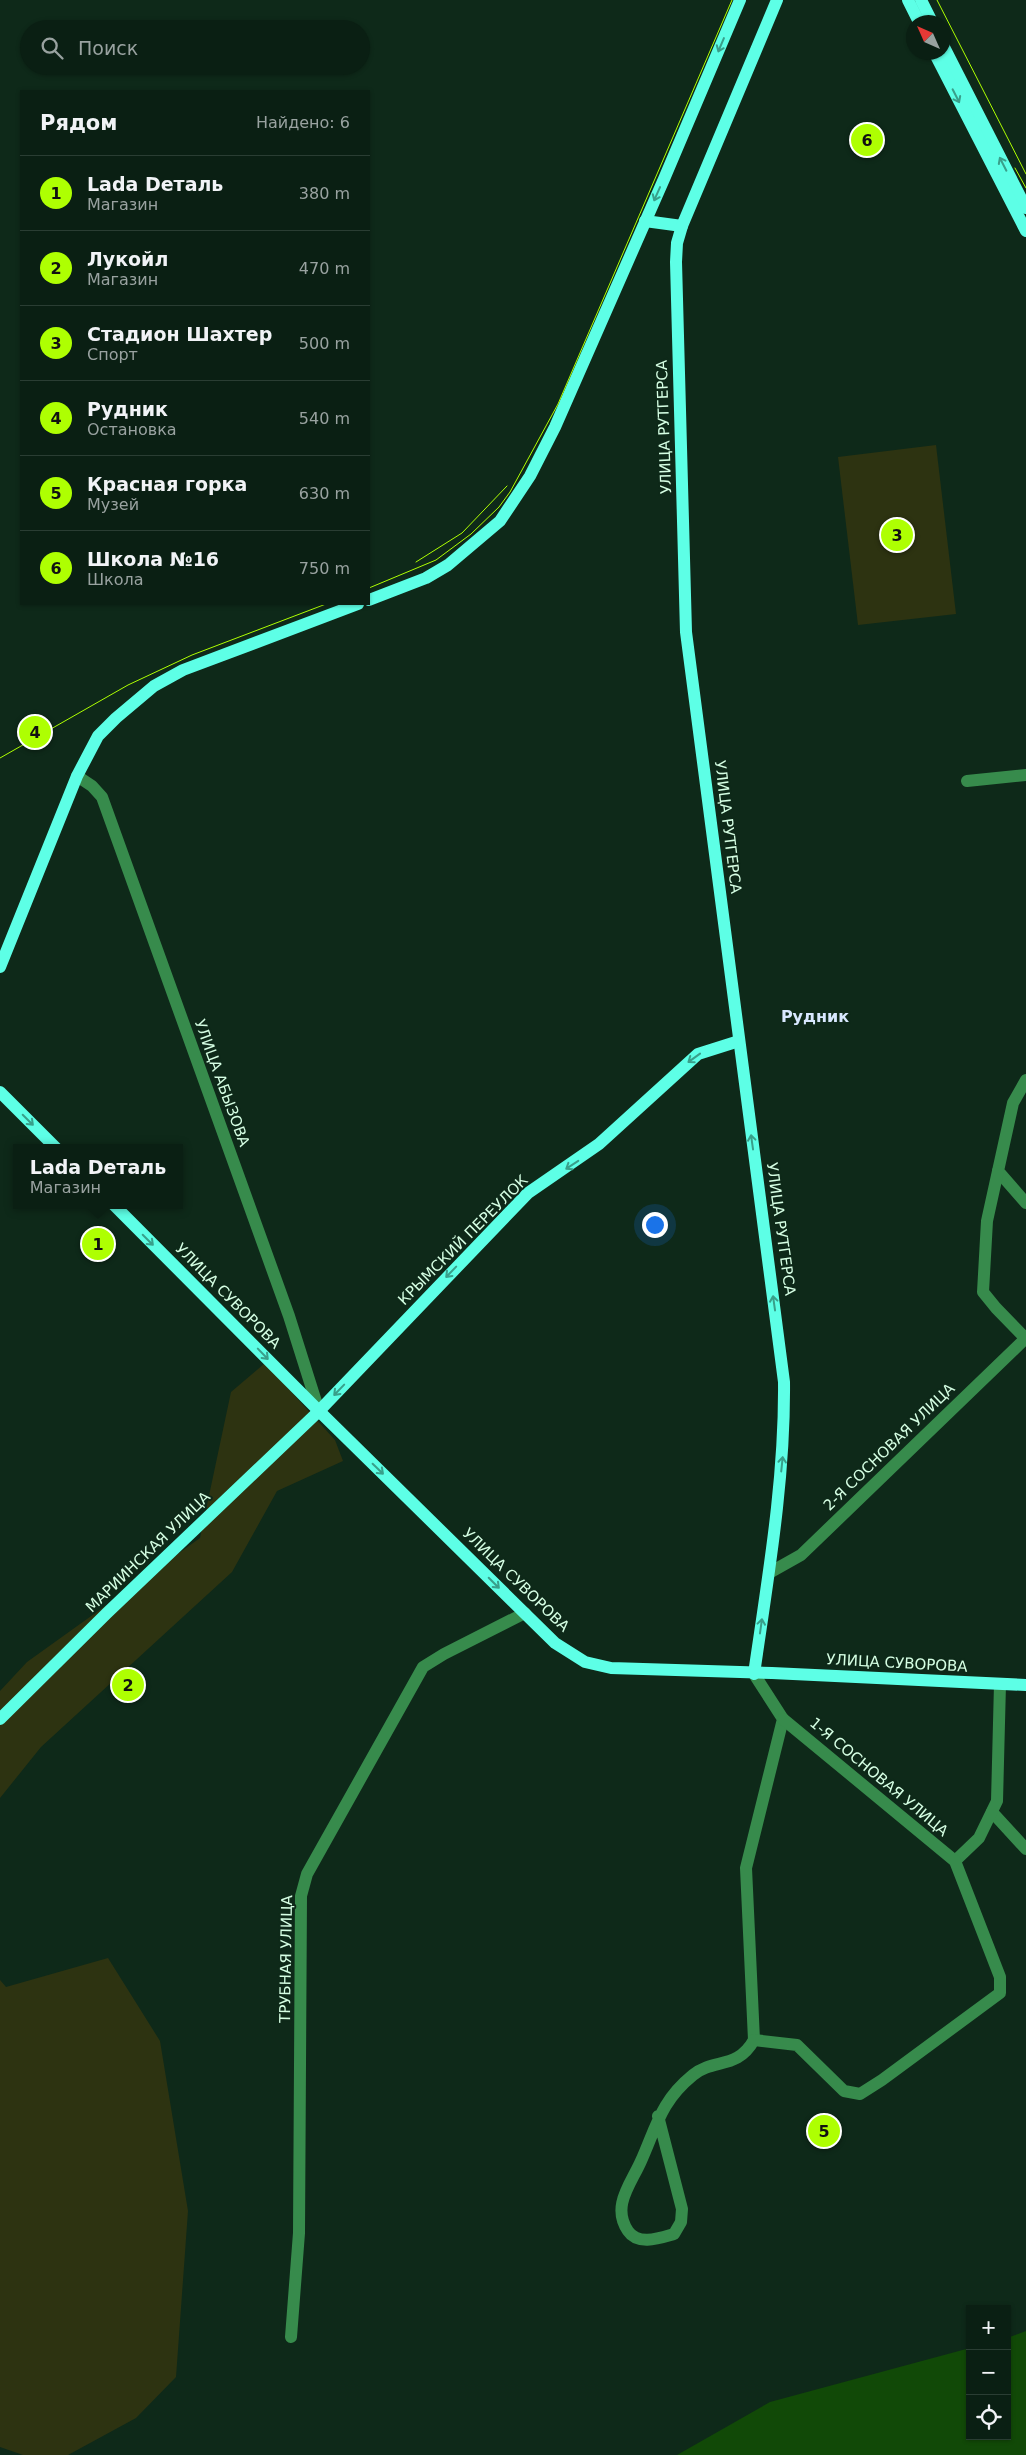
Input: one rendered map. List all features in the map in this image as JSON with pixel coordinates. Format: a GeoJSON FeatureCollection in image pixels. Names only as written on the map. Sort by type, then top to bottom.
{"type":"FeatureCollection","features":[{"type":"Feature","properties":{"kind":"main road"},"geometry":{"type":"LineString","coordinates":[[370,600],[426,578],[448,564],[500,521],[530,476],[555,427],[740,0]]}},
{"type":"Feature","properties":{"kind":"main road","name":"УЛИЦА РУТГЕРСА"},"geometry":{"type":"LineString","coordinates":[[754,1674],[769,1573],[782,1462],[784,1382],[686,632],[676,262],[677,243],[682,226],[777,0]]}},
{"type":"Feature","properties":{"kind":"main road"},"geometry":{"type":"LineString","coordinates":[[908,0],[916,15]]}},
{"type":"Feature","properties":{"kind":"main road"},"geometry":{"type":"LineString","coordinates":[[920,0],[928,15]]}},
{"type":"Feature","properties":{"kind":"main road"},"geometry":{"type":"LineString","coordinates":[[938,60],[1026,231]]}},
{"type":"Feature","properties":{"kind":"main road"},"geometry":{"type":"LineString","coordinates":[[951,60],[1026,208]]}},
{"type":"Feature","properties":{"kind":"main road"},"geometry":{"type":"LineString","coordinates":[[645,221],[682,226]]}},
{"type":"Feature","properties":{"kind":"main road"},"geometry":{"type":"LineString","coordinates":[[0,967],[77,776],[98,736],[154,686],[183,670],[355,605]]}},
{"type":"Feature","properties":{"kind":"main road","name":"КРЫМСКИЙ ПЕРЕУЛОК"},"geometry":{"type":"LineString","coordinates":[[319,1411],[528,1194],[599,1144],[698,1054],[739,1041]]}},
{"type":"Feature","properties":{"kind":"main road"},"geometry":{"type":"LineString","coordinates":[[2,1095],[52,1144]]}},
{"type":"Feature","properties":{"kind":"main road","name":"УЛИЦА СУВОРОВА"},"geometry":{"type":"LineString","coordinates":[[118,1209],[319,1411],[565,1651],[597,1666],[1026,1686]]}},
{"type":"Feature","properties":{"kind":"main road","name":"МАРИИНСКАЯ УЛИЦА"},"geometry":{"type":"LineString","coordinates":[[0,1719],[107,1613],[319,1411]]}},
{"type":"Feature","properties":{"kind":"street"},"geometry":{"type":"LineString","coordinates":[[967,781],[1026,775]]}},
{"type":"Feature","properties":{"kind":"street","name":"УЛИЦА АБЫЗОВА"},"geometry":{"type":"LineString","coordinates":[[77,776],[92,786],[102,797],[290,1316],[319,1411]]}},
{"type":"Feature","properties":{"kind":"street"},"geometry":{"type":"LineString","coordinates":[[1026,1080],[1013,1103],[987,1221],[983,1292],[1026,1338]]}},
{"type":"Feature","properties":{"kind":"street"},"geometry":{"type":"LineString","coordinates":[[998,1171],[1026,1204]]}},
{"type":"Feature","properties":{"kind":"street","name":"2-Я СОСНОВАЯ УЛИЦА"},"geometry":{"type":"LineString","coordinates":[[769,1573],[784,1566],[808,1549],[1026,1338]]}},
{"type":"Feature","properties":{"kind":"street","name":"ТРУБНАЯ УЛИЦА"},"geometry":{"type":"LineString","coordinates":[[291,2337],[299,2233],[301,1896],[307,1874],[423,1667],[444,1654],[525,1613]]}},
{"type":"Feature","properties":{"kind":"street","name":"1-Я СОСНОВАЯ УЛИЦА"},"geometry":{"type":"LineString","coordinates":[[754,1674],[783,1719],[955,1861]]}},
{"type":"Feature","properties":{"kind":"street"},"geometry":{"type":"LineString","coordinates":[[754,2040],[797,2045],[844,2091],[860,2094],[882,2080],[1000,1993],[1000,1977],[955,1861],[979,1838],[998,1801],[1000,1684]]}},
{"type":"Feature","properties":{"kind":"street"},"geometry":{"type":"LineString","coordinates":[[658,2116],[682,2209],[681,2222],[674,2234],[652,2240],[640,2239],[629,2234],[621,2219],[622,2202],[641,2162],[658,2116],[674,2093],[695,2073],[735,2059],[747,2052],[754,2040],[746,1868],[783,1719]]}},
{"type":"Feature","properties":{"kind":"street"},"geometry":{"type":"LineString","coordinates":[[992,1812],[1026,1849]]}},
{"type":"Feature","properties":{"kind":"shaded area"},"geometry":{"type":"Polygon","coordinates":[[[936,445],[956,614],[858,625],[838,457],[936,445]]]}},
{"type":"Feature","properties":{"kind":"shaded area"},"geometry":{"type":"Polygon","coordinates":[[[265,1363],[335,1440],[343,1461],[277,1491],[232,1572],[41,1747],[0,1798],[0,1691],[27,1662],[200,1538],[231,1392],[265,1363]]]}},
{"type":"Feature","properties":{"kind":"shaded area"},"geometry":{"type":"Polygon","coordinates":[[[108,1958],[160,2041],[188,2211],[176,2377],[136,2418],[68,2455],[23,2455],[0,2447],[0,1980],[6,1987],[108,1958]]]}},
{"type":"Feature","properties":{"kind":"shaded area"},"geometry":{"type":"Polygon","coordinates":[[[1026,2331],[1026,2455],[677,2455],[770,2402],[966,2349],[966,2440],[1011,2440],[1011,2337],[1026,2331]]]}},
{"type":"Feature","properties":{"kind":"tram line"},"geometry":{"type":"LineString","coordinates":[[370,588],[436,560],[471,534],[499,507],[510,492],[558,404],[732,0]]}},
{"type":"Feature","properties":{"kind":"tram line"},"geometry":{"type":"LineString","coordinates":[[937,0],[1026,174]]}},
{"type":"Feature","properties":{"kind":"tram line"},"geometry":{"type":"LineString","coordinates":[[1015,168],[1026,188]]}},
{"type":"Feature","properties":{"kind":"tram line"},"geometry":{"type":"LineString","coordinates":[[416,562],[462,533],[507,486]]}},
{"type":"Feature","properties":{"kind":"tram line"},"geometry":{"type":"LineString","coordinates":[[0,758],[128,685],[192,655],[323,605]]}},
{"type":"Feature","properties":{"kind":"place","name":"Школа №16"},"geometry":{"type":"Point","coordinates":[867,140]}},
{"type":"Feature","properties":{"kind":"place","name":"Стадион Шахтер"},"geometry":{"type":"Point","coordinates":[897,535]}},
{"type":"Feature","properties":{"kind":"place","name":"Рудник"},"geometry":{"type":"Point","coordinates":[35,732]}},
{"type":"Feature","properties":{"kind":"place","name":"Lada Dеталь"},"geometry":{"type":"Point","coordinates":[98,1244]}},
{"type":"Feature","properties":{"kind":"place","name":"Лукойл"},"geometry":{"type":"Point","coordinates":[128,1685]}},
{"type":"Feature","properties":{"kind":"place","name":"Красная горка"},"geometry":{"type":"Point","coordinates":[824,2131]}},
{"type":"Feature","properties":{"kind":"district","name":"Рудник"},"geometry":{"type":"Point","coordinates":[815,1016]}}]}
